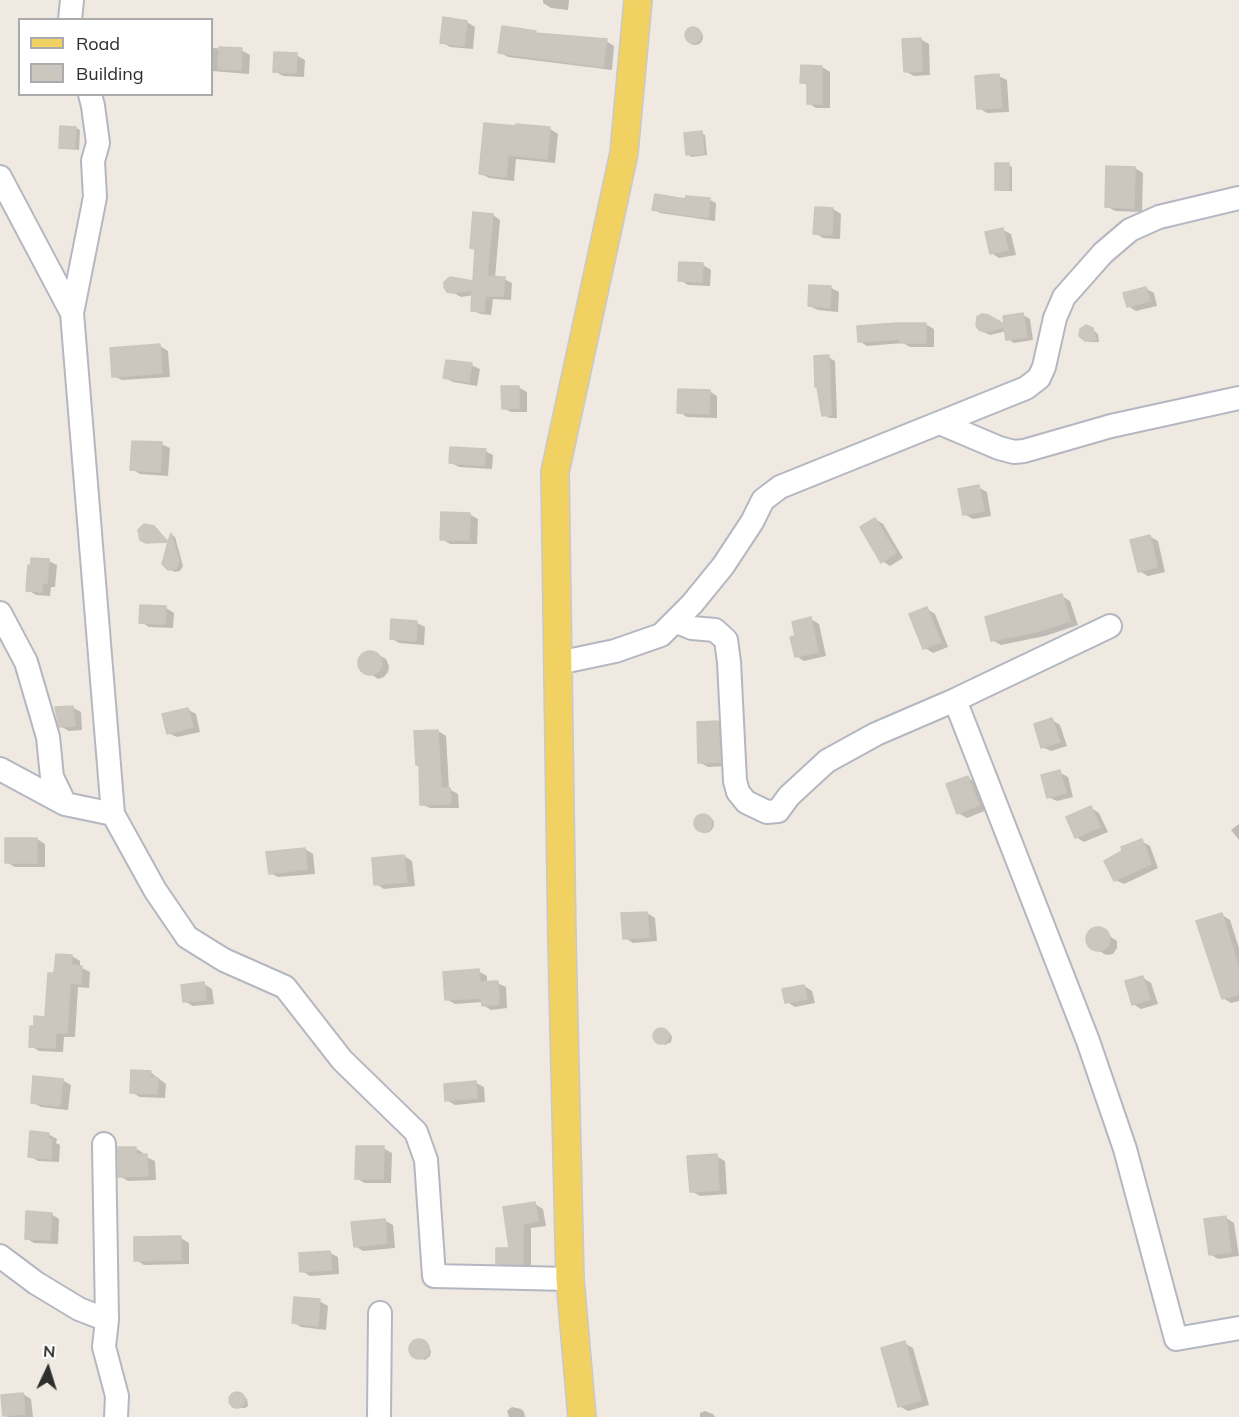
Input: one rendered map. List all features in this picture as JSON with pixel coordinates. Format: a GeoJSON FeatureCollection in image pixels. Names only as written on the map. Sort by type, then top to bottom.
{"type":"FeatureCollection","features":[{"type":"Feature","properties":{"kind":"main road"},"geometry":{"type":"LineString","coordinates":[[582,1417],[570,1278],[555,472],[624,153],[638,0]]}},
{"type":"Feature","properties":{"kind":"street"},"geometry":{"type":"LineString","coordinates":[[70,18],[72,0]]}},
{"type":"Feature","properties":{"kind":"street"},"geometry":{"type":"LineString","coordinates":[[90,96],[98,143],[93,161],[95,197],[72,313],[113,814],[155,890],[187,937],[224,960],[285,987],[342,1060],[416,1132],[426,1160],[434,1276],[570,1278]]}},
{"type":"Feature","properties":{"kind":"street"},"geometry":{"type":"LineString","coordinates":[[0,177],[72,313]]}},
{"type":"Feature","properties":{"kind":"street"},"geometry":{"type":"LineString","coordinates":[[558,663],[615,651],[661,635],[692,604],[723,566],[752,522],[763,500],[780,487],[1026,388],[1039,378],[1044,367],[1055,318],[1064,297],[1103,253],[1130,230],[1159,217],[1239,198]]}},
{"type":"Feature","properties":{"kind":"street"},"geometry":{"type":"LineString","coordinates":[[940,423],[1014,452],[1111,426],[1239,398]]}},
{"type":"Feature","properties":{"kind":"street"},"geometry":{"type":"LineString","coordinates":[[0,613],[26,662],[48,737],[52,777],[65,804]]}},
{"type":"Feature","properties":{"kind":"street"},"geometry":{"type":"LineString","coordinates":[[675,621],[692,628],[715,630],[726,640],[736,786],[746,802],[767,812],[778,811],[789,796],[826,761],[876,734],[955,700],[1110,626]]}},
{"type":"Feature","properties":{"kind":"street"},"geometry":{"type":"LineString","coordinates":[[955,700],[1088,1041],[1125,1149],[1176,1339],[1239,1328]]}},
{"type":"Feature","properties":{"kind":"street"},"geometry":{"type":"LineString","coordinates":[[0,769],[65,804],[113,814]]}},
{"type":"Feature","properties":{"kind":"street"},"geometry":{"type":"LineString","coordinates":[[104,1144],[107,1320],[104,1347],[117,1396],[116,1417]]}},
{"type":"Feature","properties":{"kind":"street"},"geometry":{"type":"LineString","coordinates":[[0,1256],[36,1283],[79,1309],[107,1320]]}},
{"type":"Feature","properties":{"kind":"street"},"geometry":{"type":"LineString","coordinates":[[379,1417],[380,1312]]}},
{"type":"Feature","properties":{"kind":"building"},"geometry":{"type":"Polygon","coordinates":[[[443,17],[467,21],[464,46],[440,43],[443,17]]]}},
{"type":"Feature","properties":{"kind":"building"},"geometry":{"type":"Polygon","coordinates":[[[502,26],[536,31],[535,33],[607,39],[603,67],[498,53],[502,26]]]}},
{"type":"Feature","properties":{"kind":"building"},"geometry":{"type":"Polygon","coordinates":[[[690,27],[696,27],[701,35],[699,41],[690,43],[685,38],[685,32],[690,27]]]}},
{"type":"Feature","properties":{"kind":"building"},"geometry":{"type":"Polygon","coordinates":[[[921,38],[922,71],[904,72],[902,39],[921,38]]]}},
{"type":"Feature","properties":{"kind":"building"},"geometry":{"type":"Polygon","coordinates":[[[219,47],[242,48],[241,70],[218,69],[219,47]]]}},
{"type":"Feature","properties":{"kind":"building"},"geometry":{"type":"Polygon","coordinates":[[[274,52],[297,53],[296,73],[273,72],[274,52]]]}},
{"type":"Feature","properties":{"kind":"building"},"geometry":{"type":"Polygon","coordinates":[[[801,65],[822,66],[822,104],[807,104],[807,83],[800,83],[801,65]]]}},
{"type":"Feature","properties":{"kind":"building"},"geometry":{"type":"Polygon","coordinates":[[[999,74],[1002,108],[977,109],[975,76],[999,74]]]}},
{"type":"Feature","properties":{"kind":"building"},"geometry":{"type":"Polygon","coordinates":[[[484,123],[550,127],[547,159],[508,155],[506,177],[479,174],[484,123]]]}},
{"type":"Feature","properties":{"kind":"building"},"geometry":{"type":"Polygon","coordinates":[[[60,126],[76,127],[75,149],[59,148],[60,126]]]}},
{"type":"Feature","properties":{"kind":"building"},"geometry":{"type":"Polygon","coordinates":[[[702,131],[704,154],[686,155],[684,133],[702,131]]]}},
{"type":"Feature","properties":{"kind":"building"},"geometry":{"type":"Polygon","coordinates":[[[995,163],[1009,163],[1009,190],[995,190],[995,163]]]}},
{"type":"Feature","properties":{"kind":"building"},"geometry":{"type":"Polygon","coordinates":[[[1106,166],[1135,167],[1134,208],[1105,207],[1106,166]]]}},
{"type":"Feature","properties":{"kind":"building"},"geometry":{"type":"Polygon","coordinates":[[[655,194],[685,199],[686,196],[710,198],[708,218],[652,210],[655,194]]]}},
{"type":"Feature","properties":{"kind":"building"},"geometry":{"type":"Polygon","coordinates":[[[815,207],[833,208],[832,235],[813,234],[815,207]]]}},
{"type":"Feature","properties":{"kind":"building"},"geometry":{"type":"Polygon","coordinates":[[[473,212],[493,214],[487,276],[505,277],[503,296],[485,296],[484,312],[471,311],[472,290],[452,293],[447,292],[444,287],[444,282],[450,277],[473,281],[475,249],[470,248],[473,212]]]}},
{"type":"Feature","properties":{"kind":"building"},"geometry":{"type":"Polygon","coordinates":[[[1003,228],[1008,250],[990,254],[985,232],[1003,228]]]}},
{"type":"Feature","properties":{"kind":"building"},"geometry":{"type":"Polygon","coordinates":[[[679,262],[703,263],[702,282],[678,281],[679,262]]]}},
{"type":"Feature","properties":{"kind":"building"},"geometry":{"type":"Polygon","coordinates":[[[809,285],[831,286],[830,308],[808,306],[809,285]]]}},
{"type":"Feature","properties":{"kind":"building"},"geometry":{"type":"Polygon","coordinates":[[[1146,287],[1150,301],[1127,307],[1123,293],[1146,287]]]}},
{"type":"Feature","properties":{"kind":"building"},"geometry":{"type":"Polygon","coordinates":[[[1023,313],[1027,337],[1006,340],[1004,327],[985,332],[976,326],[977,317],[982,314],[1004,324],[1003,316],[1023,313]]]}},
{"type":"Feature","properties":{"kind":"building"},"geometry":{"type":"Polygon","coordinates":[[[926,323],[926,343],[900,343],[900,339],[858,342],[857,326],[926,323]]]}},
{"type":"Feature","properties":{"kind":"building"},"geometry":{"type":"Polygon","coordinates":[[[1086,325],[1093,328],[1096,340],[1085,341],[1079,336],[1080,329],[1086,325]]]}},
{"type":"Feature","properties":{"kind":"building"},"geometry":{"type":"Polygon","coordinates":[[[160,344],[162,373],[112,377],[110,348],[160,344]]]}},
{"type":"Feature","properties":{"kind":"building"},"geometry":{"type":"Polygon","coordinates":[[[829,355],[831,415],[822,416],[817,387],[815,387],[814,356],[829,355]]]}},
{"type":"Feature","properties":{"kind":"building"},"geometry":{"type":"Polygon","coordinates":[[[446,360],[472,363],[469,382],[443,378],[446,360]]]}},
{"type":"Feature","properties":{"kind":"building"},"geometry":{"type":"Polygon","coordinates":[[[501,386],[519,386],[519,408],[502,409],[501,386]]]}},
{"type":"Feature","properties":{"kind":"building"},"geometry":{"type":"Polygon","coordinates":[[[678,389],[710,390],[709,414],[677,413],[678,389]]]}},
{"type":"Feature","properties":{"kind":"building"},"geometry":{"type":"Polygon","coordinates":[[[132,441],[162,442],[160,472],[130,470],[132,441]]]}},
{"type":"Feature","properties":{"kind":"building"},"geometry":{"type":"Polygon","coordinates":[[[450,447],[486,449],[484,466],[449,463],[450,447]]]}},
{"type":"Feature","properties":{"kind":"building"},"geometry":{"type":"Polygon","coordinates":[[[979,485],[984,511],[963,515],[958,489],[979,485]]]}},
{"type":"Feature","properties":{"kind":"building"},"geometry":{"type":"Polygon","coordinates":[[[441,512],[470,513],[469,540],[440,540],[441,512]]]}},
{"type":"Feature","properties":{"kind":"building"},"geometry":{"type":"Polygon","coordinates":[[[875,518],[896,553],[881,563],[860,527],[875,518]]]}},
{"type":"Feature","properties":{"kind":"building"},"geometry":{"type":"Polygon","coordinates":[[[144,524],[154,526],[168,542],[146,543],[140,540],[138,530],[144,524]]]}},
{"type":"Feature","properties":{"kind":"building"},"geometry":{"type":"Polygon","coordinates":[[[171,533],[179,561],[176,569],[168,570],[162,564],[171,533]]]}},
{"type":"Feature","properties":{"kind":"building"},"geometry":{"type":"Polygon","coordinates":[[[1150,535],[1157,567],[1138,572],[1130,540],[1150,535]]]}},
{"type":"Feature","properties":{"kind":"building"},"geometry":{"type":"Polygon","coordinates":[[[31,558],[49,559],[47,583],[43,583],[42,592],[26,591],[28,565],[31,565],[31,558]]]}},
{"type":"Feature","properties":{"kind":"building"},"geometry":{"type":"Polygon","coordinates":[[[1062,594],[1070,621],[1036,632],[991,641],[985,617],[1062,594]]]}},
{"type":"Feature","properties":{"kind":"building"},"geometry":{"type":"Polygon","coordinates":[[[140,605],[166,606],[165,624],[139,623],[140,605]]]}},
{"type":"Feature","properties":{"kind":"building"},"geometry":{"type":"Polygon","coordinates":[[[927,607],[941,642],[923,649],[909,614],[927,607]]]}},
{"type":"Feature","properties":{"kind":"building"},"geometry":{"type":"Polygon","coordinates":[[[811,617],[818,652],[795,657],[790,637],[795,636],[792,622],[811,617]]]}},
{"type":"Feature","properties":{"kind":"building"},"geometry":{"type":"Polygon","coordinates":[[[391,619],[417,621],[416,641],[390,639],[391,619]]]}},
{"type":"Feature","properties":{"kind":"building"},"geometry":{"type":"Polygon","coordinates":[[[370,651],[378,655],[382,663],[378,671],[370,675],[362,671],[358,663],[362,655],[370,651]]]}},
{"type":"Feature","properties":{"kind":"building"},"geometry":{"type":"Polygon","coordinates":[[[73,706],[75,726],[59,727],[55,707],[73,706]]]}},
{"type":"Feature","properties":{"kind":"building"},"geometry":{"type":"Polygon","coordinates":[[[188,708],[193,727],[167,734],[162,714],[188,708]]]}},
{"type":"Feature","properties":{"kind":"building"},"geometry":{"type":"Polygon","coordinates":[[[1052,718],[1060,742],[1041,748],[1034,724],[1052,718]]]}},
{"type":"Feature","properties":{"kind":"building"},"geometry":{"type":"Polygon","coordinates":[[[718,721],[721,762],[698,763],[697,722],[718,721]]]}},
{"type":"Feature","properties":{"kind":"building"},"geometry":{"type":"Polygon","coordinates":[[[438,730],[441,788],[450,788],[451,804],[420,805],[419,765],[416,765],[414,731],[438,730]]]}},
{"type":"Feature","properties":{"kind":"building"},"geometry":{"type":"Polygon","coordinates":[[[1060,770],[1066,793],[1047,798],[1041,775],[1060,770]]]}},
{"type":"Feature","properties":{"kind":"building"},"geometry":{"type":"Polygon","coordinates":[[[968,776],[979,805],[957,814],[946,784],[968,776]]]}},
{"type":"Feature","properties":{"kind":"building"},"geometry":{"type":"Polygon","coordinates":[[[1091,806],[1100,827],[1075,838],[1066,817],[1091,806]]]}},
{"type":"Feature","properties":{"kind":"building"},"geometry":{"type":"Polygon","coordinates":[[[703,814],[709,817],[712,823],[709,829],[703,832],[697,829],[694,823],[697,817],[703,814]]]}},
{"type":"Feature","properties":{"kind":"building"},"geometry":{"type":"Polygon","coordinates":[[[5,838],[37,838],[37,863],[5,863],[5,838]]]}},
{"type":"Feature","properties":{"kind":"building"},"geometry":{"type":"Polygon","coordinates":[[[1142,839],[1151,864],[1114,881],[1104,861],[1122,851],[1121,847],[1142,839]]]}},
{"type":"Feature","properties":{"kind":"building"},"geometry":{"type":"Polygon","coordinates":[[[305,848],[307,869],[269,874],[266,852],[305,848]]]}},
{"type":"Feature","properties":{"kind":"building"},"geometry":{"type":"Polygon","coordinates":[[[404,855],[407,882],[374,885],[372,858],[404,855]]]}},
{"type":"Feature","properties":{"kind":"building"},"geometry":{"type":"Polygon","coordinates":[[[647,912],[649,937],[623,939],[621,913],[647,912]]]}},
{"type":"Feature","properties":{"kind":"building"},"geometry":{"type":"Polygon","coordinates":[[[1222,913],[1239,969],[1239,994],[1222,999],[1196,921],[1222,913]]]}},
{"type":"Feature","properties":{"kind":"building"},"geometry":{"type":"Polygon","coordinates":[[[1098,927],[1107,930],[1110,939],[1107,948],[1098,951],[1089,948],[1086,939],[1089,930],[1098,927]]]}},
{"type":"Feature","properties":{"kind":"building"},"geometry":{"type":"Polygon","coordinates":[[[56,954],[72,955],[71,965],[82,966],[81,984],[70,983],[67,1033],[56,1033],[55,1048],[29,1047],[30,1026],[34,1026],[34,1016],[45,1017],[48,973],[54,973],[56,954]]]}},
{"type":"Feature","properties":{"kind":"building"},"geometry":{"type":"Polygon","coordinates":[[[479,969],[480,982],[498,981],[499,1004],[482,1006],[481,998],[445,1000],[443,972],[479,969]]]}},
{"type":"Feature","properties":{"kind":"building"},"geometry":{"type":"Polygon","coordinates":[[[1143,976],[1150,999],[1132,1005],[1125,981],[1143,976]]]}},
{"type":"Feature","properties":{"kind":"building"},"geometry":{"type":"Polygon","coordinates":[[[204,982],[206,1000],[183,1002],[181,985],[204,982]]]}},
{"type":"Feature","properties":{"kind":"building"},"geometry":{"type":"Polygon","coordinates":[[[804,985],[807,999],[785,1003],[782,989],[804,985]]]}},
{"type":"Feature","properties":{"kind":"building"},"geometry":{"type":"Polygon","coordinates":[[[658,1028],[664,1028],[669,1036],[667,1042],[658,1044],[653,1039],[653,1033],[658,1028]]]}},
{"type":"Feature","properties":{"kind":"building"},"geometry":{"type":"Polygon","coordinates":[[[131,1070],[151,1071],[150,1077],[158,1078],[157,1094],[130,1093],[131,1070]]]}},
{"type":"Feature","properties":{"kind":"building"},"geometry":{"type":"Polygon","coordinates":[[[33,1076],[63,1079],[60,1106],[31,1103],[33,1076]]]}},
{"type":"Feature","properties":{"kind":"building"},"geometry":{"type":"Polygon","coordinates":[[[476,1081],[477,1098],[445,1101],[444,1084],[476,1081]]]}},
{"type":"Feature","properties":{"kind":"building"},"geometry":{"type":"Polygon","coordinates":[[[30,1131],[49,1133],[48,1139],[52,1139],[51,1159],[28,1157],[30,1131]]]}},
{"type":"Feature","properties":{"kind":"building"},"geometry":{"type":"Polygon","coordinates":[[[356,1146],[384,1146],[383,1179],[355,1179],[356,1146]]]}},
{"type":"Feature","properties":{"kind":"building"},"geometry":{"type":"Polygon","coordinates":[[[118,1147],[136,1147],[136,1155],[147,1154],[148,1176],[118,1177],[118,1147]]]}},
{"type":"Feature","properties":{"kind":"building"},"geometry":{"type":"Polygon","coordinates":[[[717,1154],[719,1190],[690,1192],[687,1156],[717,1154]]]}},
{"type":"Feature","properties":{"kind":"building"},"geometry":{"type":"Polygon","coordinates":[[[535,1202],[538,1221],[523,1224],[523,1264],[496,1264],[496,1248],[509,1248],[503,1207],[535,1202]]]}},
{"type":"Feature","properties":{"kind":"building"},"geometry":{"type":"Polygon","coordinates":[[[26,1211],[52,1213],[50,1240],[25,1239],[26,1211]]]}},
{"type":"Feature","properties":{"kind":"building"},"geometry":{"type":"Polygon","coordinates":[[[1226,1216],[1231,1252],[1209,1255],[1204,1219],[1226,1216]]]}},
{"type":"Feature","properties":{"kind":"building"},"geometry":{"type":"Polygon","coordinates":[[[385,1219],[387,1243],[354,1247],[351,1222],[385,1219]]]}},
{"type":"Feature","properties":{"kind":"building"},"geometry":{"type":"Polygon","coordinates":[[[181,1236],[181,1260],[134,1261],[134,1237],[181,1236]]]}},
{"type":"Feature","properties":{"kind":"building"},"geometry":{"type":"Polygon","coordinates":[[[330,1251],[332,1270],[300,1272],[299,1253],[330,1251]]]}},
{"type":"Feature","properties":{"kind":"building"},"geometry":{"type":"Polygon","coordinates":[[[294,1297],[320,1299],[318,1326],[292,1323],[294,1297]]]}},
{"type":"Feature","properties":{"kind":"building"},"geometry":{"type":"Polygon","coordinates":[[[419,1339],[426,1342],[429,1349],[426,1356],[419,1359],[412,1356],[409,1349],[412,1342],[419,1339]]]}},
{"type":"Feature","properties":{"kind":"building"},"geometry":{"type":"Polygon","coordinates":[[[905,1341],[921,1400],[898,1407],[881,1348],[905,1341]]]}},
{"type":"Feature","properties":{"kind":"building"},"geometry":{"type":"Polygon","coordinates":[[[234,1392],[240,1392],[245,1400],[243,1406],[234,1408],[229,1403],[229,1397],[234,1392]]]}},
{"type":"Feature","properties":{"kind":"building"},"geometry":{"type":"Polygon","coordinates":[[[23,1393],[25,1414],[3,1416],[1,1395],[23,1393]]]}}]}
